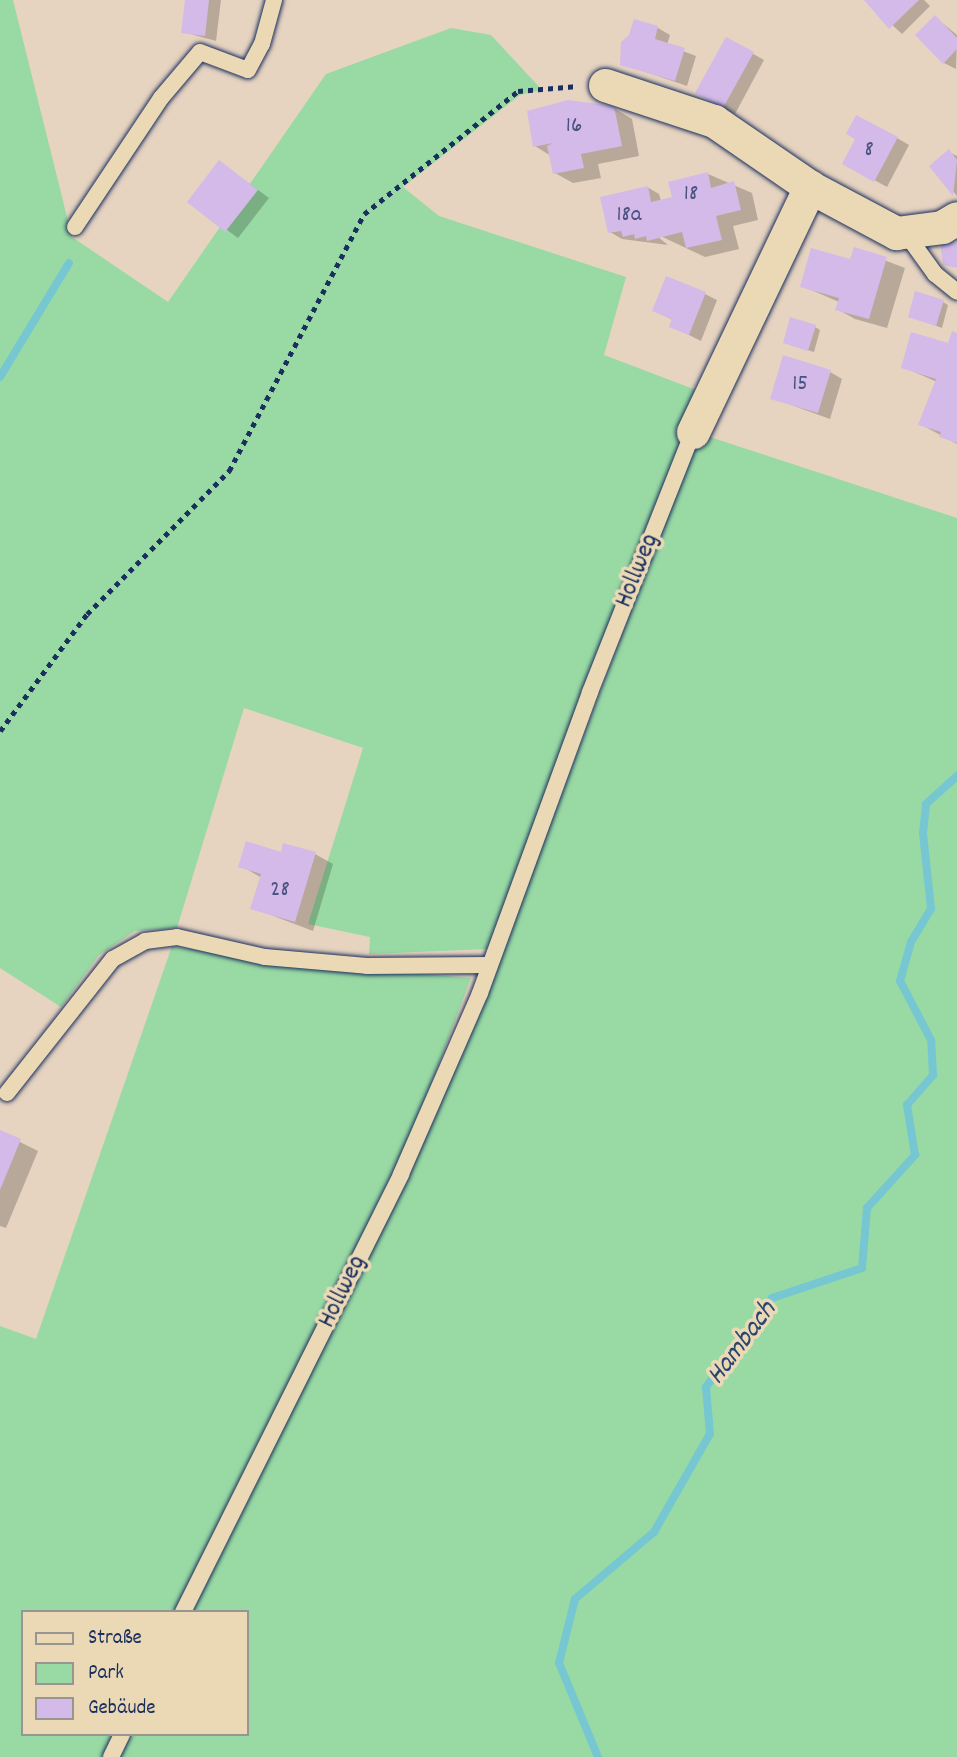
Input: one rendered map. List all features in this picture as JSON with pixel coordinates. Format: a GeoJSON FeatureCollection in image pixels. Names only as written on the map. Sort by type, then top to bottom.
{"type":"FeatureCollection","features":[{"type":"Feature","properties":{"kind":"street"},"geometry":{"type":"LineString","coordinates":[[605,85],[714,121],[810,187],[896,233],[942,227],[957,218]]}},
{"type":"Feature","properties":{"kind":"street","name":"Hollweg"},"geometry":{"type":"LineString","coordinates":[[693,432],[810,187]]}},
{"type":"Feature","properties":{"kind":"lane"},"geometry":{"type":"LineString","coordinates":[[75,226],[161,98],[200,52],[248,70],[262,44],[274,0]]}},
{"type":"Feature","properties":{"kind":"lane"},"geometry":{"type":"LineString","coordinates":[[904,232],[934,274],[957,292]]}},
{"type":"Feature","properties":{"kind":"lane","name":"Hollweg"},"geometry":{"type":"LineString","coordinates":[[184,1610],[401,1174],[488,965],[693,432]]}},
{"type":"Feature","properties":{"kind":"lane"},"geometry":{"type":"LineString","coordinates":[[8,1093],[113,958],[145,941],[177,937],[265,957],[367,966],[488,965]]}},
{"type":"Feature","properties":{"kind":"lane"},"geometry":{"type":"LineString","coordinates":[[111,1757],[121,1736]]}},
{"type":"Feature","properties":{"kind":"path"},"geometry":{"type":"LineString","coordinates":[[0,731],[87,614],[229,471],[364,214],[518,91],[605,85]]}},
{"type":"Feature","properties":{"kind":"green space"},"geometry":{"type":"Polygon","coordinates":[[[0,0],[13,0],[72,237],[168,302],[326,74],[451,28],[491,35],[542,90],[520,95],[403,187],[439,216],[626,277],[604,355],[704,393],[487,949],[369,954],[370,937],[308,924],[363,748],[244,708],[177,928],[135,931],[99,955],[61,1007],[0,968],[0,0]]]}},
{"type":"Feature","properties":{"kind":"green space"},"geometry":{"type":"Polygon","coordinates":[[[698,433],[957,518],[957,1757],[115,1757],[125,1736],[248,1736],[248,1610],[188,1610],[491,981],[698,433]]]}},
{"type":"Feature","properties":{"kind":"green space"},"geometry":{"type":"Polygon","coordinates":[[[172,946],[264,961],[471,978],[398,1173],[181,1610],[21,1610],[21,1736],[118,1736],[108,1757],[0,1757],[0,1326],[36,1339],[172,946]]]}},
{"type":"Feature","properties":{"kind":"building"},"geometry":{"type":"Polygon","coordinates":[[[185,0],[209,0],[205,36],[181,33],[185,0]]]}},
{"type":"Feature","properties":{"kind":"building"},"geometry":{"type":"Polygon","coordinates":[[[864,0],[919,0],[889,29],[864,0]]]}},
{"type":"Feature","properties":{"kind":"building"},"geometry":{"type":"Polygon","coordinates":[[[935,15],[957,38],[957,49],[943,64],[915,35],[935,15]]]}},
{"type":"Feature","properties":{"kind":"building"},"geometry":{"type":"Polygon","coordinates":[[[634,19],[658,26],[655,39],[685,48],[675,81],[620,65],[621,42],[629,35],[634,19]]]}},
{"type":"Feature","properties":{"kind":"building"},"geometry":{"type":"Polygon","coordinates":[[[726,37],[754,52],[723,108],[695,93],[726,37]]]}},
{"type":"Feature","properties":{"kind":"building"},"geometry":{"type":"Polygon","coordinates":[[[568,100],[614,106],[622,146],[581,154],[584,168],[553,174],[547,146],[553,143],[533,147],[527,111],[568,100]]]}},
{"type":"Feature","properties":{"kind":"building"},"geometry":{"type":"Polygon","coordinates":[[[856,115],[898,137],[874,182],[842,164],[855,139],[846,134],[856,115]]]}},
{"type":"Feature","properties":{"kind":"building"},"geometry":{"type":"Polygon","coordinates":[[[949,149],[957,160],[953,196],[929,166],[949,149]]]}},
{"type":"Feature","properties":{"kind":"building"},"geometry":{"type":"Polygon","coordinates":[[[219,160],[258,190],[225,232],[187,202],[219,160]]]}},
{"type":"Feature","properties":{"kind":"building"},"geometry":{"type":"Polygon","coordinates":[[[708,172],[711,188],[734,181],[741,210],[716,216],[722,240],[686,248],[682,232],[647,241],[646,236],[635,239],[634,234],[623,237],[621,231],[608,233],[600,197],[648,186],[651,202],[672,197],[668,182],[708,172]]]}},
{"type":"Feature","properties":{"kind":"building"},"geometry":{"type":"Polygon","coordinates":[[[940,240],[957,243],[957,268],[943,265],[940,240]]]}},
{"type":"Feature","properties":{"kind":"building"},"geometry":{"type":"Polygon","coordinates":[[[854,247],[887,257],[869,319],[835,310],[839,298],[800,287],[811,248],[850,259],[854,247]]]}},
{"type":"Feature","properties":{"kind":"building"},"geometry":{"type":"Polygon","coordinates":[[[666,276],[706,292],[689,335],[669,327],[672,319],[652,311],[666,276]]]}},
{"type":"Feature","properties":{"kind":"building"},"geometry":{"type":"Polygon","coordinates":[[[915,291],[944,300],[936,326],[908,317],[915,291]]]}},
{"type":"Feature","properties":{"kind":"building"},"geometry":{"type":"Polygon","coordinates":[[[790,317],[816,325],[808,351],[783,343],[790,317]]]}},
{"type":"Feature","properties":{"kind":"building"},"geometry":{"type":"Polygon","coordinates":[[[952,331],[957,333],[957,443],[939,437],[941,432],[918,425],[936,379],[901,368],[911,332],[948,343],[952,331]]]}},
{"type":"Feature","properties":{"kind":"building"},"geometry":{"type":"Polygon","coordinates":[[[783,355],[831,370],[818,413],[770,399],[783,355]]]}},
{"type":"Feature","properties":{"kind":"building"},"geometry":{"type":"Polygon","coordinates":[[[246,841],[281,852],[283,843],[316,852],[295,922],[250,909],[261,874],[238,867],[246,841]]]}},
{"type":"Feature","properties":{"kind":"building"},"geometry":{"type":"Polygon","coordinates":[[[0,1130],[21,1139],[0,1190],[0,1130]]]}},
{"type":"Feature","properties":{"kind":"waterway"},"geometry":{"type":"LineString","coordinates":[[0,377],[69,263]]}},
{"type":"Feature","properties":{"kind":"waterway","name":"Hambach"},"geometry":{"type":"LineString","coordinates":[[598,1757],[559,1663],[575,1599],[654,1532],[710,1434],[706,1387],[772,1298],[862,1268],[867,1208],[915,1155],[907,1105],[933,1075],[931,1040],[900,981],[911,942],[931,909],[923,833],[926,804],[957,776]]}}]}
